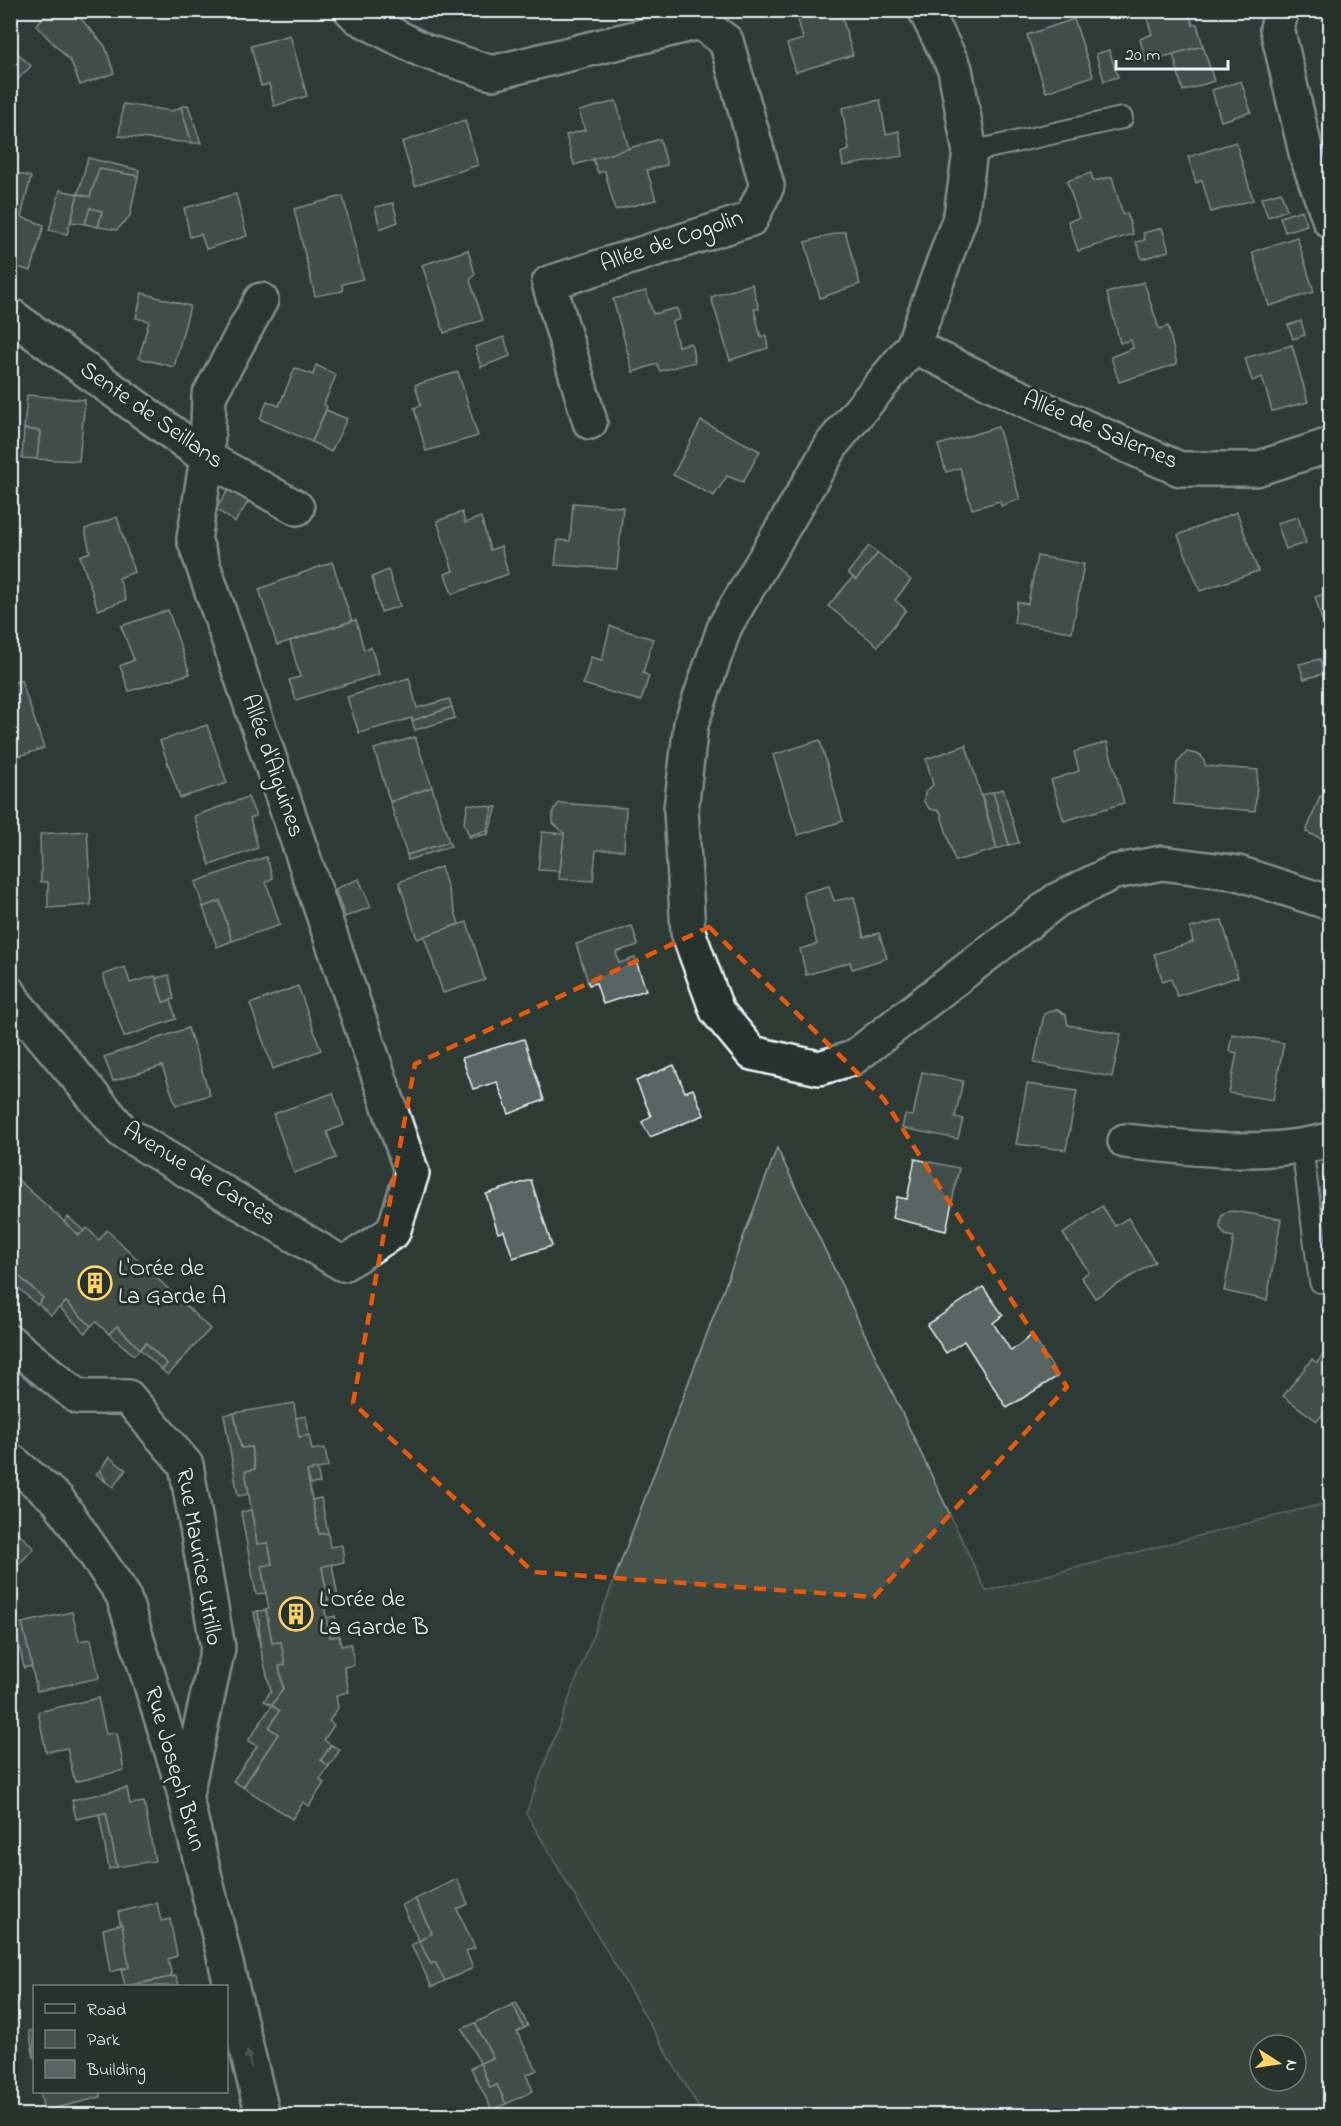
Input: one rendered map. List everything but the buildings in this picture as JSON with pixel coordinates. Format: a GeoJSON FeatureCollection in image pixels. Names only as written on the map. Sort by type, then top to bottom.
{"type":"FeatureCollection","features":[{"type":"Feature","properties":{"kind":"street","name":"Allée de Cogolin"},"geometry":{"type":"LineString","coordinates":[[351,10],[358,18],[424,51],[492,73],[700,22],[726,41],[767,186],[751,219],[549,283],[590,422]]}},
{"type":"Feature","properties":{"kind":"street"},"geometry":{"type":"LineString","coordinates":[[925,10],[955,69],[970,152],[962,215],[913,346],[833,443],[725,626],[692,724],[681,808],[688,932],[717,1011],[752,1053],[819,1068],[853,1058],[1057,900],[1114,872],[1162,862],[1238,873],[1330,903]]}},
{"type":"Feature","properties":{"kind":"street"},"geometry":{"type":"LineString","coordinates":[[1282,10],[1277,28],[1307,156],[1330,221]]}},
{"type":"Feature","properties":{"kind":"street","name":"Allée d'Aiguines"},"geometry":{"type":"LineString","coordinates":[[261,300],[210,396],[207,458],[194,538],[412,1173],[393,1232]]}},
{"type":"Feature","properties":{"kind":"street","name":"Sente de Seillans"},"geometry":{"type":"LineString","coordinates":[[10,315],[207,458],[297,508]]}},
{"type":"Feature","properties":{"kind":"street","name":"Allée de Salernes"},"geometry":{"type":"LineString","coordinates":[[913,346],[1040,407],[1179,469],[1256,469],[1330,445]]}},
{"type":"Feature","properties":{"kind":"street","name":"Avenue de Carcès"},"geometry":{"type":"LineString","coordinates":[[10,994],[15,1004],[123,1132],[343,1264],[393,1232]]}},
{"type":"Feature","properties":{"kind":"street"},"geometry":{"type":"LineString","coordinates":[[1125,1141],[1204,1150],[1316,1144]]}},
{"type":"Feature","properties":{"kind":"street","name":"Rue Maurice Utrillo"},"geometry":{"type":"LineString","coordinates":[[10,1342],[78,1397],[128,1397],[186,1465],[218,1648],[185,1798]]}},
{"type":"Feature","properties":{"kind":"street","name":"Rue Joseph Brun"},"geometry":{"type":"LineString","coordinates":[[10,1460],[58,1500],[123,1595],[185,1798],[263,2115]]}},
{"type":"Feature","properties":{"kind":"lane"},"geometry":{"type":"LineString","coordinates":[[970,152],[1122,118]]}},
{"type":"Feature","properties":{"kind":"lane"},"geometry":{"type":"LineString","coordinates":[[1316,1144],[1320,1282]]}},
{"type":"Feature","properties":{"kind":"highlighted area"},"geometry":{"type":"Polygon","coordinates":[[[709,927],[883,1098],[1067,1387],[874,1597],[533,1572],[353,1403],[415,1064],[709,927]]]}},
{"type":"Feature","properties":{"kind":"green space"},"geometry":{"type":"Polygon","coordinates":[[[777,1148],[986,1591],[1330,1502],[1330,2115],[703,2115],[526,1813],[777,1148]]]}},
{"type":"Feature","properties":{"kind":"place","name":"L'Orée de La Garde A"},"geometry":{"type":"Point","coordinates":[95,1283]}},
{"type":"Feature","properties":{"kind":"place","name":"L'Orée de La Garde B"},"geometry":{"type":"Point","coordinates":[296,1614]}}]}
